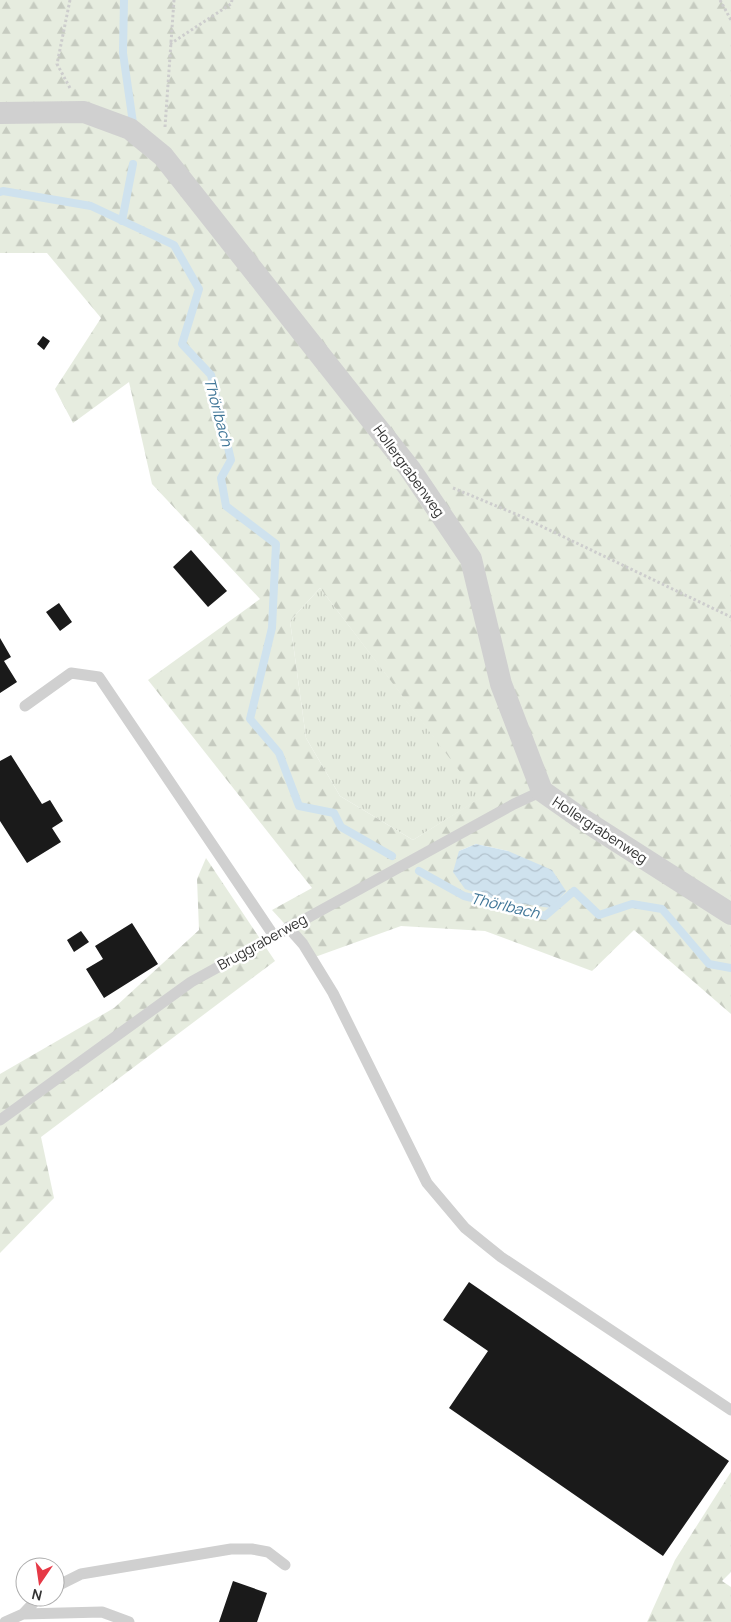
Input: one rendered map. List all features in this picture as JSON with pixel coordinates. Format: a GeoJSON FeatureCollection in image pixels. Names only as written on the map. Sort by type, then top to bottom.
{"type":"FeatureCollection","features":[{"type":"Feature","properties":{"kind":"street","name":"Hollergrabenweg"},"geometry":{"type":"LineString","coordinates":[[0,113],[84,112],[130,129],[163,156],[410,469],[470,559],[501,684],[542,791],[579,817],[731,914]]}},
{"type":"Feature","properties":{"kind":"lane"},"geometry":{"type":"LineString","coordinates":[[25,706],[71,673],[99,677],[274,936]]}},
{"type":"Feature","properties":{"kind":"lane","name":"Bruggraberweg"},"geometry":{"type":"LineString","coordinates":[[0,1120],[191,982],[514,804],[542,791]]}},
{"type":"Feature","properties":{"kind":"lane"},"geometry":{"type":"LineString","coordinates":[[288,928],[304,944],[333,993],[426,1183],[465,1228],[501,1257],[731,1410]]}},
{"type":"Feature","properties":{"kind":"lane"},"geometry":{"type":"LineString","coordinates":[[65,1582],[81,1574],[231,1549],[252,1549],[268,1552],[285,1566]]}},
{"type":"Feature","properties":{"kind":"lane"},"geometry":{"type":"LineString","coordinates":[[24,1614],[30,1607]]}},
{"type":"Feature","properties":{"kind":"lane"},"geometry":{"type":"LineString","coordinates":[[5,1622],[24,1614],[102,1612],[129,1622]]}},
{"type":"Feature","properties":{"kind":"path"},"geometry":{"type":"LineString","coordinates":[[70,0],[57,64],[84,112]]}},
{"type":"Feature","properties":{"kind":"path"},"geometry":{"type":"LineString","coordinates":[[163,156],[174,0]]}},
{"type":"Feature","properties":{"kind":"path"},"geometry":{"type":"LineString","coordinates":[[170,44],[231,4],[232,0]]}},
{"type":"Feature","properties":{"kind":"path"},"geometry":{"type":"LineString","coordinates":[[720,0],[731,20]]}},
{"type":"Feature","properties":{"kind":"path"},"geometry":{"type":"LineString","coordinates":[[446,485],[518,515],[731,617]]}},
{"type":"Feature","properties":{"kind":"green space"},"geometry":{"type":"Polygon","coordinates":[[[0,0],[731,0],[731,1014],[634,930],[592,971],[485,931],[401,926],[315,957],[272,910],[312,888],[148,680],[260,599],[152,484],[129,382],[73,423],[55,389],[101,318],[47,253],[0,253],[0,0]],[[320,588],[290,621],[306,738],[340,796],[413,840],[480,798],[320,588]],[[476,844],[459,851],[508,851],[476,844]]]}},
{"type":"Feature","properties":{"kind":"green space"},"geometry":{"type":"Polygon","coordinates":[[[320,588],[481,798],[413,840],[340,796],[306,738],[290,621],[320,588]]]}},
{"type":"Feature","properties":{"kind":"green space"},"geometry":{"type":"Polygon","coordinates":[[[206,858],[275,961],[41,1137],[54,1198],[0,1253],[0,1074],[114,1008],[199,930],[197,879],[206,858]]]}},
{"type":"Feature","properties":{"kind":"green space"},"geometry":{"type":"Polygon","coordinates":[[[731,1472],[731,1572],[722,1581],[731,1587],[731,1622],[647,1622],[675,1560],[731,1472]]]}},
{"type":"Feature","properties":{"kind":"water"},"geometry":{"type":"Polygon","coordinates":[[[476,844],[508,851],[552,870],[566,891],[551,908],[500,901],[465,889],[453,872],[459,851],[476,844]]]}},
{"type":"Feature","properties":{"kind":"building"},"geometry":{"type":"Polygon","coordinates":[[[43,336],[50,341],[44,350],[37,344],[43,336]]]}},
{"type":"Feature","properties":{"kind":"building"},"geometry":{"type":"Polygon","coordinates":[[[191,550],[227,591],[208,607],[173,567],[191,550]]]}},
{"type":"Feature","properties":{"kind":"building"},"geometry":{"type":"Polygon","coordinates":[[[59,603],[72,622],[60,631],[46,612],[59,603]]]}},
{"type":"Feature","properties":{"kind":"building"},"geometry":{"type":"Polygon","coordinates":[[[0,638],[11,657],[4,661],[17,682],[0,693],[0,638]]]}},
{"type":"Feature","properties":{"kind":"building"},"geometry":{"type":"Polygon","coordinates":[[[11,755],[42,804],[50,800],[63,821],[52,828],[61,842],[27,863],[0,821],[0,761],[11,755]]]}},
{"type":"Feature","properties":{"kind":"building"},"geometry":{"type":"Polygon","coordinates":[[[132,923],[158,964],[104,998],[86,969],[103,959],[95,946],[132,923]]]}},
{"type":"Feature","properties":{"kind":"building"},"geometry":{"type":"Polygon","coordinates":[[[81,931],[89,942],[74,952],[67,940],[81,931]]]}},
{"type":"Feature","properties":{"kind":"building"},"geometry":{"type":"Polygon","coordinates":[[[469,1282],[729,1461],[663,1556],[449,1408],[488,1351],[443,1320],[469,1282]]]}},
{"type":"Feature","properties":{"kind":"building"},"geometry":{"type":"Polygon","coordinates":[[[233,1581],[267,1593],[257,1622],[219,1622],[233,1581]]]}},
{"type":"Feature","properties":{"kind":"waterway"},"geometry":{"type":"LineString","coordinates":[[124,0],[123,53],[133,123]]}},
{"type":"Feature","properties":{"kind":"waterway"},"geometry":{"type":"LineString","coordinates":[[122,221],[133,164]]}},
{"type":"Feature","properties":{"kind":"waterway","name":"Thörlbach"},"geometry":{"type":"LineString","coordinates":[[0,192],[91,206],[174,245],[199,289],[182,344],[211,375],[231,460],[221,478],[226,506],[276,544],[272,628],[250,719],[279,753],[299,806],[334,813],[341,827],[392,856]]}},
{"type":"Feature","properties":{"kind":"waterway","name":"Thörlbach"},"geometry":{"type":"LineString","coordinates":[[419,871],[464,896],[545,916],[574,891],[599,915],[632,904],[662,909],[709,964],[731,968]]}}]}
